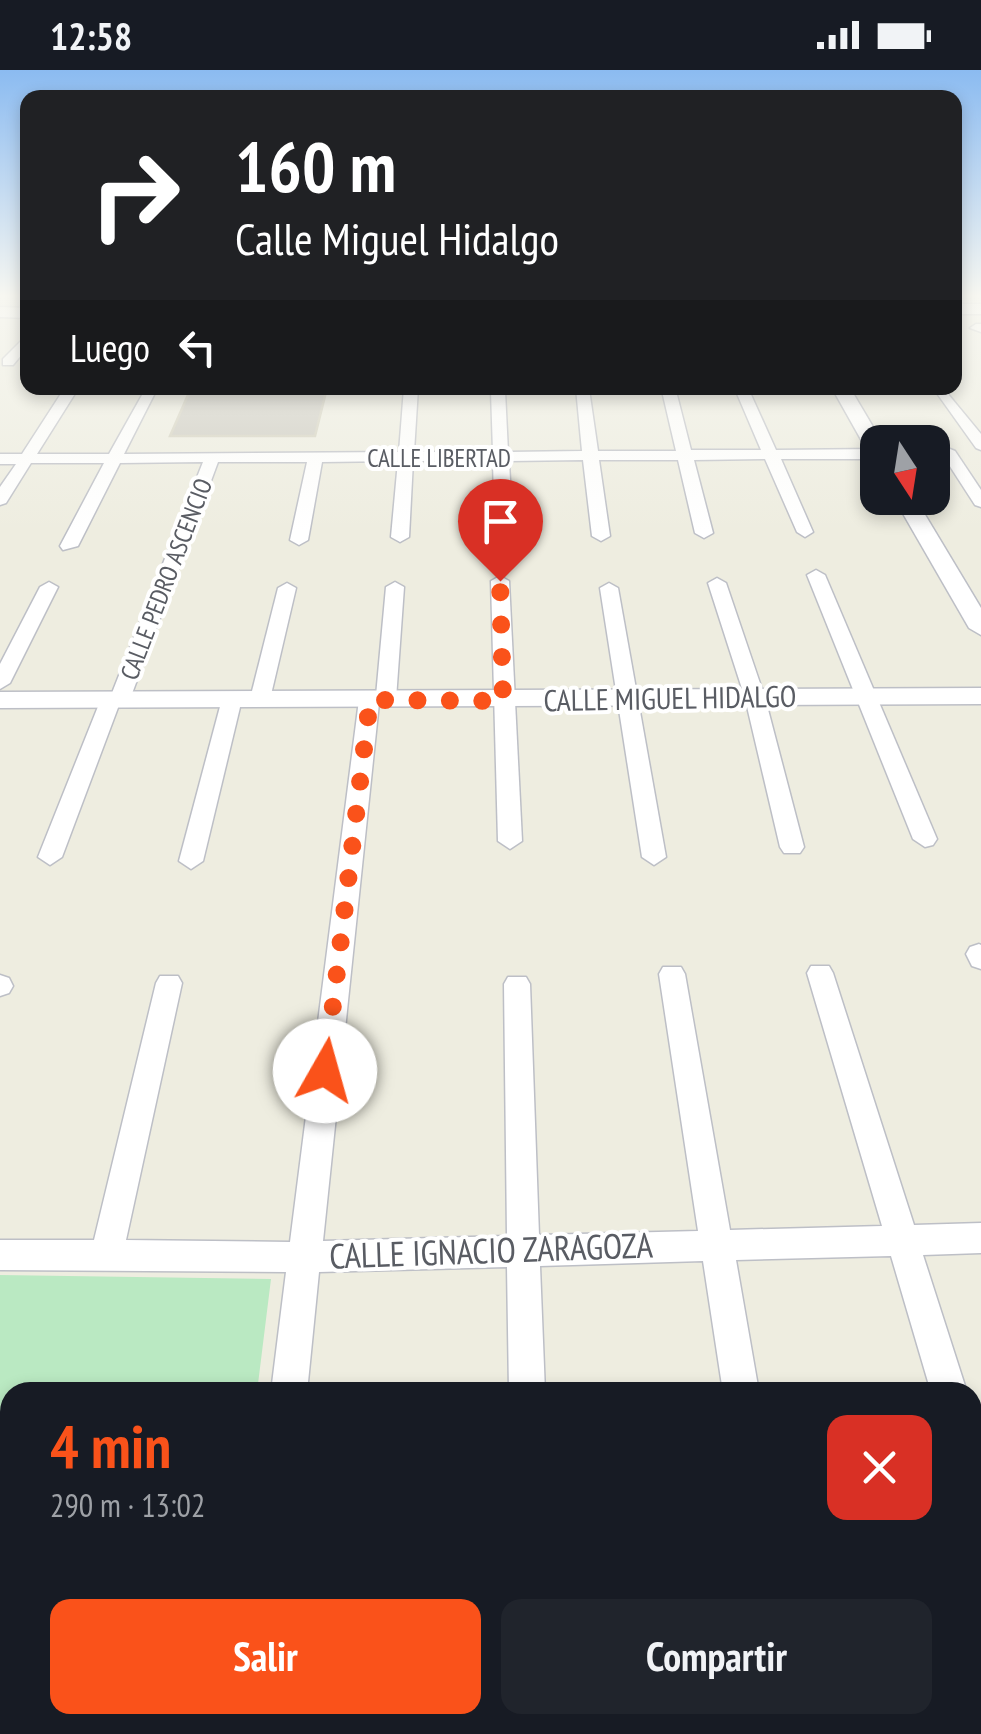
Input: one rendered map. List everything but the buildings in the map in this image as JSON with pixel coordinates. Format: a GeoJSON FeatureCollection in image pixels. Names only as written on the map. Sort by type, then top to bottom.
{"type":"FeatureCollection","features":[{"type":"Feature","properties":{"kind":"street"},"geometry":{"type":"LineString","coordinates":[[0,500],[67,395]]}},
{"type":"Feature","properties":{"kind":"street"},"geometry":{"type":"LineString","coordinates":[[68,546],[148,395]]}},
{"type":"Feature","properties":{"kind":"street"},"geometry":{"type":"LineString","coordinates":[[400,536],[411,395]]}},
{"type":"Feature","properties":{"kind":"street"},"geometry":{"type":"LineString","coordinates":[[498,395],[504,538]]}},
{"type":"Feature","properties":{"kind":"street"},"geometry":{"type":"LineString","coordinates":[[583,395],[601,536]]}},
{"type":"Feature","properties":{"kind":"street"},"geometry":{"type":"LineString","coordinates":[[670,395],[704,533]]}},
{"type":"Feature","properties":{"kind":"street"},"geometry":{"type":"LineString","coordinates":[[745,395],[805,532]]}},
{"type":"Feature","properties":{"kind":"street"},"geometry":{"type":"LineString","coordinates":[[845,395],[862,425]]}},
{"type":"Feature","properties":{"kind":"street"},"geometry":{"type":"LineString","coordinates":[[945,395],[981,445]]}},
{"type":"Feature","properties":{"kind":"street","name":"CALLE LIBERTAD"},"geometry":{"type":"LineString","coordinates":[[0,459],[860,453]]}},
{"type":"Feature","properties":{"kind":"street"},"geometry":{"type":"LineString","coordinates":[[950,454],[981,454]]}},
{"type":"Feature","properties":{"kind":"street","name":"CALLE PEDRO ASCENCIO"},"geometry":{"type":"LineString","coordinates":[[50,857],[212,458]]}},
{"type":"Feature","properties":{"kind":"street"},"geometry":{"type":"LineString","coordinates":[[299,540],[315,458]]}},
{"type":"Feature","properties":{"kind":"street"},"geometry":{"type":"LineString","coordinates":[[950,465],[981,502]]}},
{"type":"Feature","properties":{"kind":"street"},"geometry":{"type":"LineString","coordinates":[[914,515],[981,628]]}},
{"type":"Feature","properties":{"kind":"street"},"geometry":{"type":"LineString","coordinates":[[816,575],[925,839]]}},
{"type":"Feature","properties":{"kind":"street"},"geometry":{"type":"LineString","coordinates":[[500,581],[510,841]]}},
{"type":"Feature","properties":{"kind":"street"},"geometry":{"type":"LineString","coordinates":[[717,583],[755,698],[792,846]]}},
{"type":"Feature","properties":{"kind":"street"},"geometry":{"type":"LineString","coordinates":[[0,683],[50,587]]}},
{"type":"Feature","properties":{"kind":"street"},"geometry":{"type":"LineString","coordinates":[[260,699],[287,588]]}},
{"type":"Feature","properties":{"kind":"street"},"geometry":{"type":"LineString","coordinates":[[290,1382],[302,1257],[395,588]]}},
{"type":"Feature","properties":{"kind":"street"},"geometry":{"type":"LineString","coordinates":[[609,588],[654,857]]}},
{"type":"Feature","properties":{"kind":"street","name":"CALLE MIGUEL HIDALGO"},"geometry":{"type":"LineString","coordinates":[[0,700],[503,701],[981,696]]}},
{"type":"Feature","properties":{"kind":"street"},"geometry":{"type":"LineString","coordinates":[[191,861],[232,699]]}},
{"type":"Feature","properties":{"kind":"street"},"geometry":{"type":"LineString","coordinates":[[820,973],[946,1382]]}},
{"type":"Feature","properties":{"kind":"street"},"geometry":{"type":"LineString","coordinates":[[672,974],[739,1382]]}},
{"type":"Feature","properties":{"kind":"street"},"geometry":{"type":"LineString","coordinates":[[108,1254],[169,983]]}},
{"type":"Feature","properties":{"kind":"street"},"geometry":{"type":"LineString","coordinates":[[517,984],[527,1382]]}},
{"type":"Feature","properties":{"kind":"street","name":"CALLE IGNACIO ZARAGOZA"},"geometry":{"type":"LineString","coordinates":[[0,1254],[302,1257],[981,1238]]}},
{"type":"Feature","properties":{"kind":"green space"},"geometry":{"type":"Polygon","coordinates":[[[0,1275],[271,1279],[258,1382],[0,1382],[0,1275]]]}},
{"type":"Feature","properties":{"kind":"route"},"geometry":{"type":"LineString","coordinates":[[325,1071],[370,700],[503,701],[500,581]]}}]}
